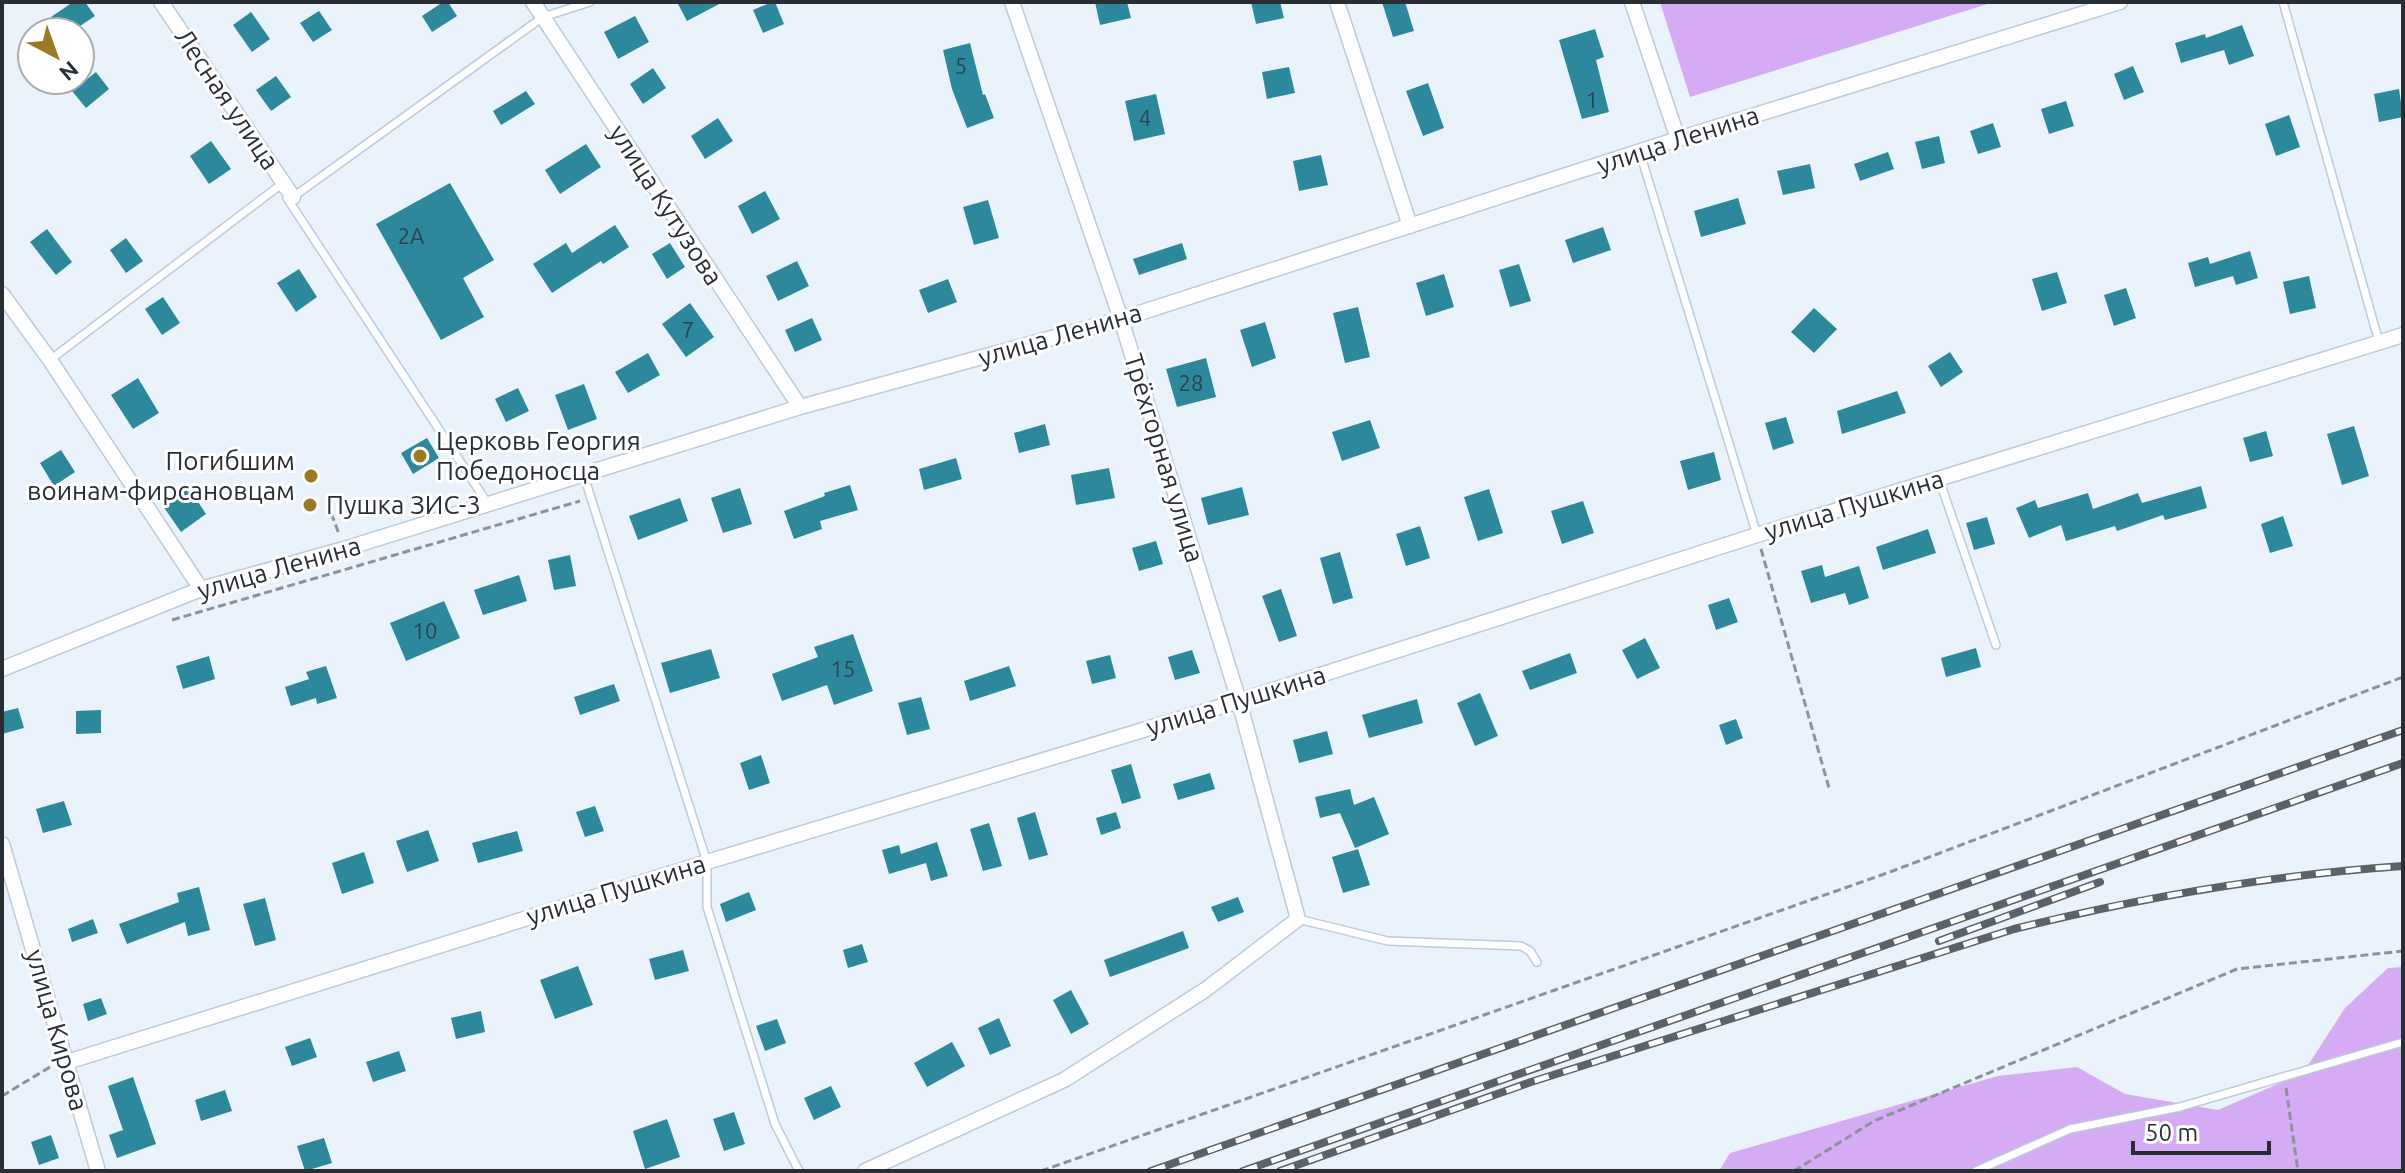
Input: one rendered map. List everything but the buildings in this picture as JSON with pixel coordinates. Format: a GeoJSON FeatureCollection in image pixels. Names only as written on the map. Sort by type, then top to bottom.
{"type":"FeatureCollection","features":[{"type":"Feature","properties":{"kind":"street","name":"Лесная улица"},"geometry":{"type":"LineString","coordinates":[[161,2],[293,197]]}},
{"type":"Feature","properties":{"kind":"street","name":"улица Кутузова"},"geometry":{"type":"LineString","coordinates":[[533,2],[800,407]]}},
{"type":"Feature","properties":{"kind":"street","name":"Трёхгорная улица"},"geometry":{"type":"LineString","coordinates":[[1012,2],[1121,319],[1239,701],[1298,919]]}},
{"type":"Feature","properties":{"kind":"street"},"geometry":{"type":"LineString","coordinates":[[1337,2],[1410,226]]}},
{"type":"Feature","properties":{"kind":"street"},"geometry":{"type":"LineString","coordinates":[[1632,2],[1678,139]]}},
{"type":"Feature","properties":{"kind":"street","name":"улица Ленина"},"geometry":{"type":"LineString","coordinates":[[2,669],[201,589],[344,549],[800,407],[1121,319],[1678,139],[2120,2]]}},
{"type":"Feature","properties":{"kind":"street"},"geometry":{"type":"LineString","coordinates":[[2,294],[50,360],[201,589]]}},
{"type":"Feature","properties":{"kind":"street","name":"улица Пушкина"},"geometry":{"type":"LineString","coordinates":[[67,1062],[707,862],[1239,701],[1757,535],[2403,335]]}},
{"type":"Feature","properties":{"kind":"street","name":"улица Кирова"},"geometry":{"type":"LineString","coordinates":[[2,844],[98,1171]]}},
{"type":"Feature","properties":{"kind":"street"},"geometry":{"type":"LineString","coordinates":[[865,1171],[1064,1080],[1205,990],[1298,919]]}},
{"type":"Feature","properties":{"kind":"lane"},"geometry":{"type":"LineString","coordinates":[[279,186],[293,197],[543,17],[590,2]]}},
{"type":"Feature","properties":{"kind":"lane"},"geometry":{"type":"LineString","coordinates":[[2283,2],[2379,342]]}},
{"type":"Feature","properties":{"kind":"lane"},"geometry":{"type":"LineString","coordinates":[[1640,153],[1757,535]]}},
{"type":"Feature","properties":{"kind":"lane"},"geometry":{"type":"LineString","coordinates":[[50,360],[279,186]]}},
{"type":"Feature","properties":{"kind":"lane"},"geometry":{"type":"LineString","coordinates":[[279,186],[488,504]]}},
{"type":"Feature","properties":{"kind":"lane"},"geometry":{"type":"LineString","coordinates":[[583,473],[707,862],[707,907],[775,1124],[799,1171]]}},
{"type":"Feature","properties":{"kind":"lane"},"geometry":{"type":"LineString","coordinates":[[1939,479],[1996,645]]}},
{"type":"Feature","properties":{"kind":"lane"},"geometry":{"type":"LineString","coordinates":[[1298,919],[1388,941],[1521,946],[1530,951],[1537,962]]}},
{"type":"Feature","properties":{"kind":"lane"},"geometry":{"type":"LineString","coordinates":[[1976,1171],[2070,1129],[2180,1107],[2403,1042]]}},
{"type":"Feature","properties":{"kind":"path"},"geometry":{"type":"LineString","coordinates":[[164,622],[591,498]]}},
{"type":"Feature","properties":{"kind":"path"},"geometry":{"type":"LineString","coordinates":[[327,502],[344,549]]}},
{"type":"Feature","properties":{"kind":"path"},"geometry":{"type":"LineString","coordinates":[[1757,535],[1829,788]]}},
{"type":"Feature","properties":{"kind":"path"},"geometry":{"type":"LineString","coordinates":[[1041,1171],[1890,872],[2403,677]]}},
{"type":"Feature","properties":{"kind":"path"},"geometry":{"type":"LineString","coordinates":[[1794,1171],[1874,1121],[2237,969],[2403,951]]}},
{"type":"Feature","properties":{"kind":"path"},"geometry":{"type":"LineString","coordinates":[[2,1096],[52,1065],[67,1062]]}},
{"type":"Feature","properties":{"kind":"path"},"geometry":{"type":"LineString","coordinates":[[2285,1076],[2298,1171]]}},
{"type":"Feature","properties":{"kind":"shaded area"},"geometry":{"type":"Polygon","coordinates":[[[1660,2],[1994,2],[1690,97],[1660,2]]]}},
{"type":"Feature","properties":{"kind":"shaded area"},"geometry":{"type":"Polygon","coordinates":[[[2403,967],[2403,1171],[1719,1171],[1730,1153],[1998,1076],[2077,1067],[2125,1094],[2218,1110],[2303,1073],[2345,1008],[2388,968],[2403,967]]]}},
{"type":"Feature","properties":{"kind":"railway"},"geometry":{"type":"LineString","coordinates":[[1151,1171],[2403,730]]}},
{"type":"Feature","properties":{"kind":"railway"},"geometry":{"type":"LineString","coordinates":[[1243,1171],[2403,763]]}},
{"type":"Feature","properties":{"kind":"railway"},"geometry":{"type":"LineString","coordinates":[[1280,1171],[1531,1082],[2014,929],[2207,889],[2305,875],[2403,866]]}},
{"type":"Feature","properties":{"kind":"railway"},"geometry":{"type":"LineString","coordinates":[[1939,941],[2100,882]]}},
{"type":"Feature","properties":{"kind":"place","name":"Церковь Георгия Победоносца"},"geometry":{"type":"Point","coordinates":[420,456]}},
{"type":"Feature","properties":{"kind":"place","name":"Погибшим воинам-фирсановцам"},"geometry":{"type":"Point","coordinates":[311,476]}},
{"type":"Feature","properties":{"kind":"place","name":"Пушка ЗИС-3"},"geometry":{"type":"Point","coordinates":[310,505]}}]}
